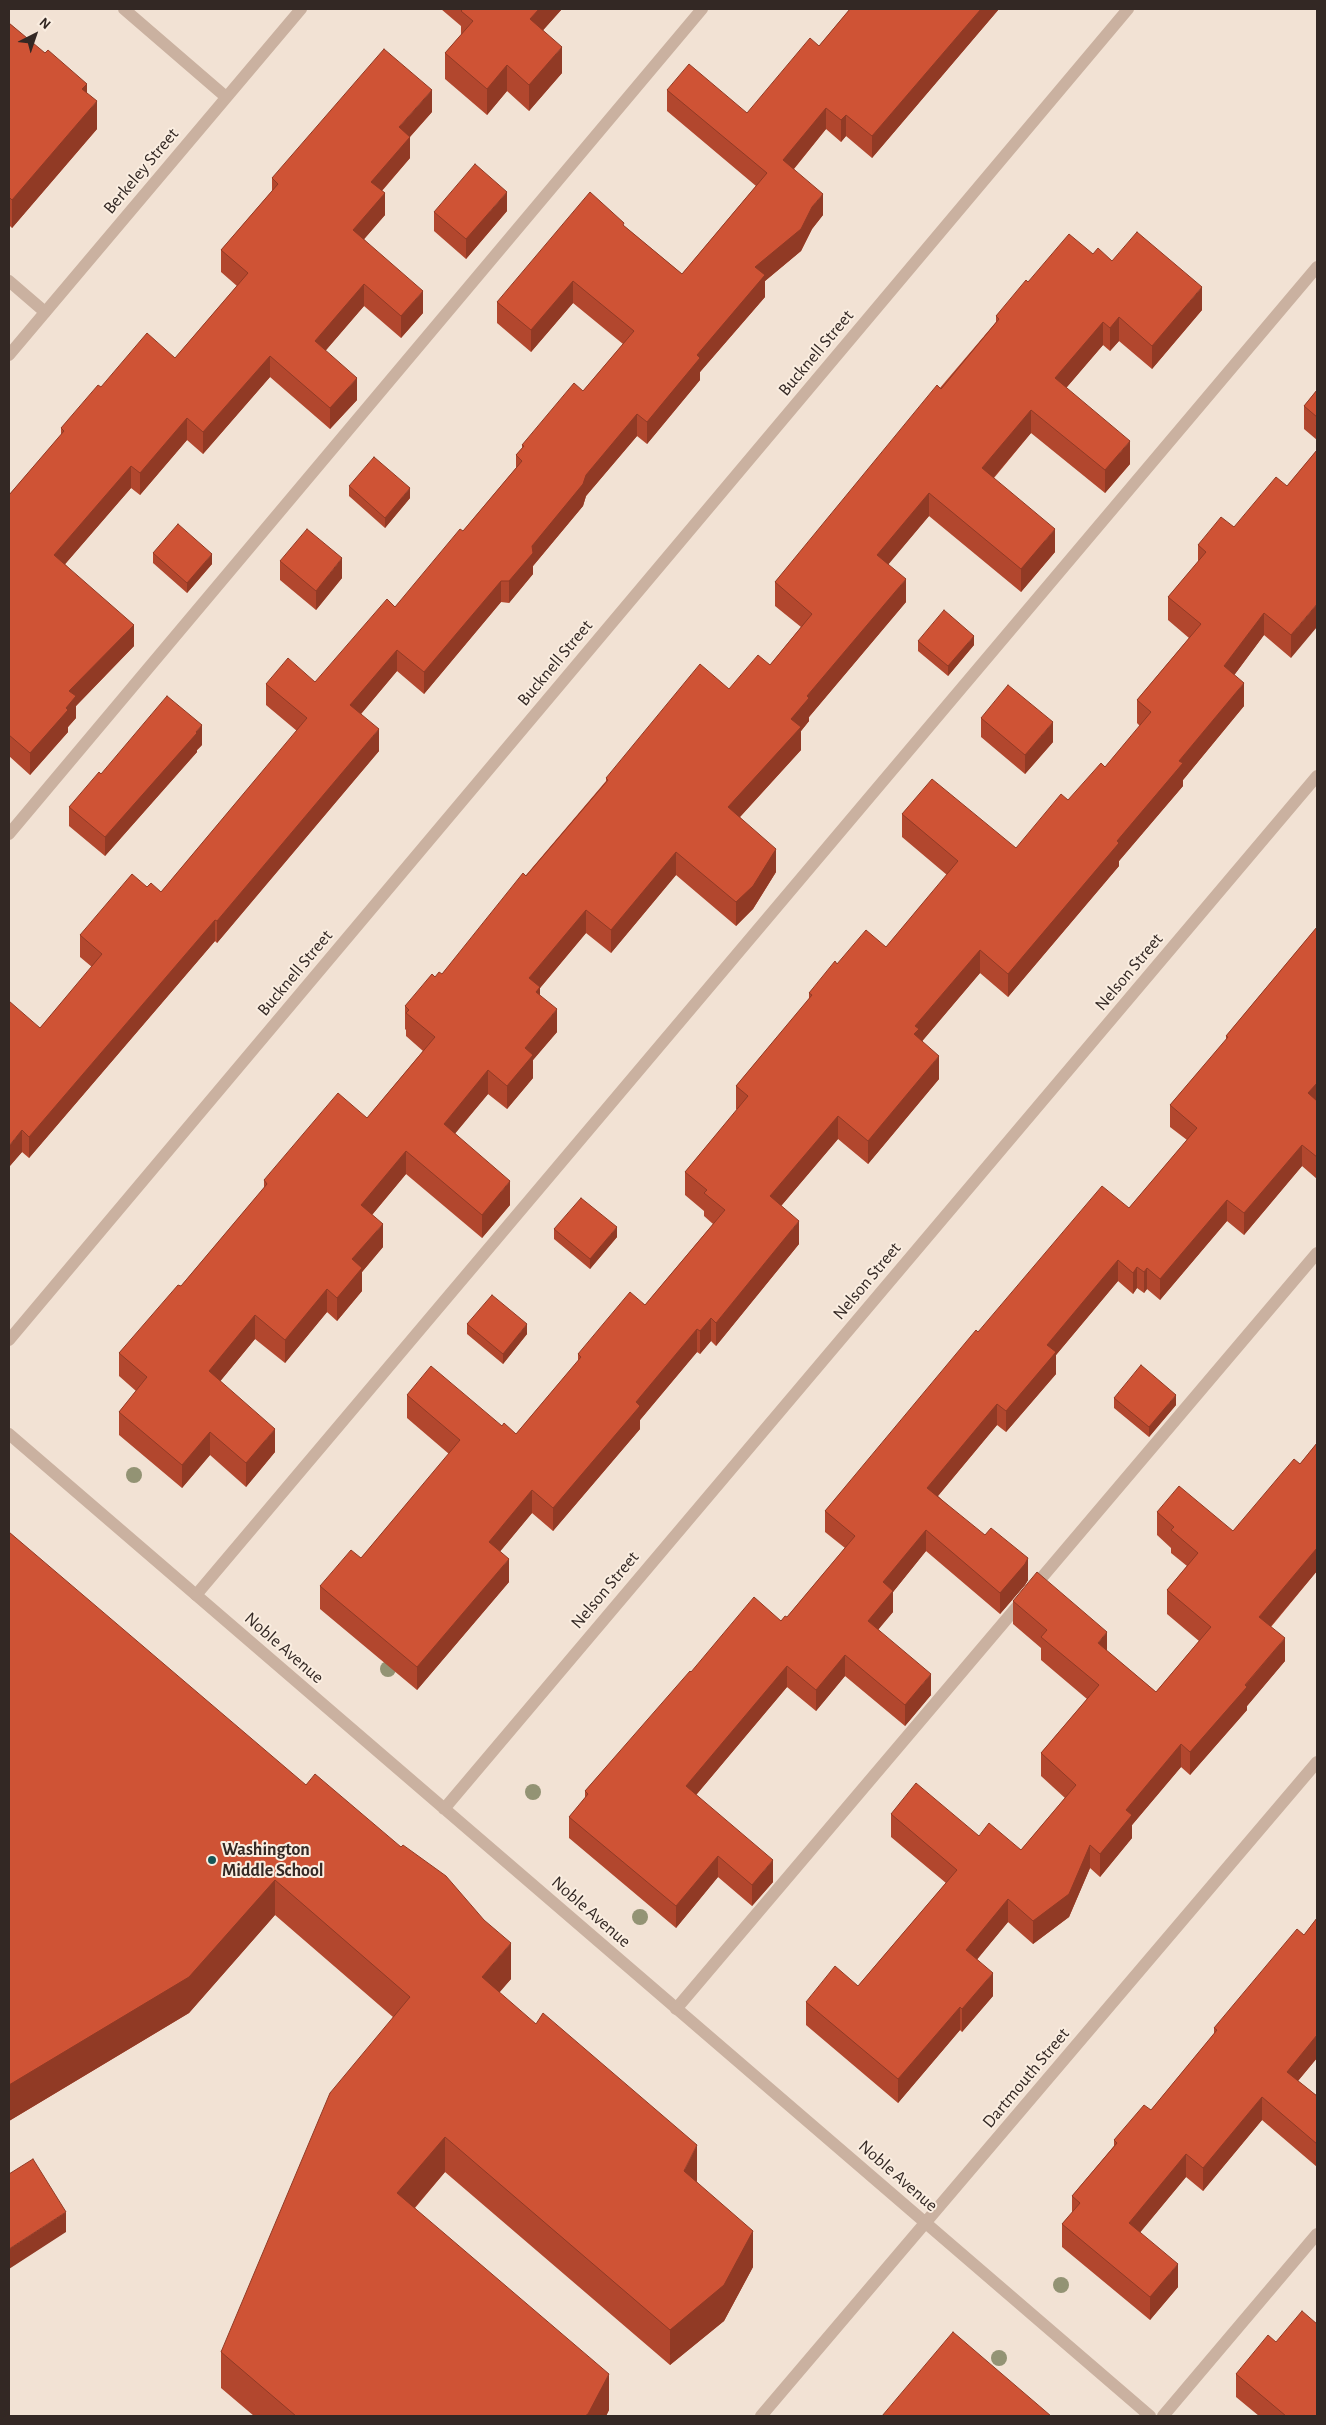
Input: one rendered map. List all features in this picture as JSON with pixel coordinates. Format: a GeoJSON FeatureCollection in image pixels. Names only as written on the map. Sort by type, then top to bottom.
{"type":"FeatureCollection","features":[{"type":"Feature","properties":{"kind":"street"},"geometry":{"type":"LineString","coordinates":[[124,9],[226,97]]}},
{"type":"Feature","properties":{"kind":"street","name":"Berkeley Street"},"geometry":{"type":"LineString","coordinates":[[9,355],[301,9]]}},
{"type":"Feature","properties":{"kind":"street"},"geometry":{"type":"LineString","coordinates":[[9,834],[702,9]]}},
{"type":"Feature","properties":{"kind":"street","name":"Bucknell Street"},"geometry":{"type":"LineString","coordinates":[[9,1340],[1128,9]]}},
{"type":"Feature","properties":{"kind":"street"},"geometry":{"type":"LineString","coordinates":[[196,1595],[1317,267]]}},
{"type":"Feature","properties":{"kind":"street"},"geometry":{"type":"LineString","coordinates":[[9,281],[45,312]]}},
{"type":"Feature","properties":{"kind":"street","name":"Nelson Street"},"geometry":{"type":"LineString","coordinates":[[444,1809],[1317,776]]}},
{"type":"Feature","properties":{"kind":"street"},"geometry":{"type":"LineString","coordinates":[[676,2009],[1317,1253]]}},
{"type":"Feature","properties":{"kind":"street","name":"Noble Avenue"},"geometry":{"type":"LineString","coordinates":[[9,1434],[1150,2416]]}},
{"type":"Feature","properties":{"kind":"street","name":"Dartmouth Street"},"geometry":{"type":"LineString","coordinates":[[761,2416],[1317,1762]]}},
{"type":"Feature","properties":{"kind":"street"},"geometry":{"type":"LineString","coordinates":[[1163,2416],[1317,2234]]}},
{"type":"Feature","properties":{"kind":"building"},"geometry":{"type":"Polygon","coordinates":[[[463,9],[539,9],[530,19],[562,47],[529,85],[507,65],[487,89],[445,53],[473,21],[461,11],[463,9]]]}},
{"type":"Feature","properties":{"kind":"building"},"geometry":{"type":"Polygon","coordinates":[[[850,9],[981,9],[872,136],[846,115],[841,120],[826,108],[783,160],[823,194],[812,207],[801,229],[755,267],[765,275],[697,355],[700,358],[647,422],[637,414],[586,475],[583,484],[532,546],[533,553],[509,581],[501,581],[424,672],[397,650],[350,705],[379,729],[217,921],[215,920],[29,1137],[22,1130],[9,1146],[9,1001],[40,1028],[102,954],[80,935],[132,874],[147,887],[151,883],[161,892],[307,718],[266,684],[288,658],[315,682],[387,599],[395,607],[460,529],[463,531],[522,461],[516,455],[524,446],[522,445],[574,383],[583,391],[634,331],[573,281],[531,330],[497,302],[590,192],[624,223],[623,225],[682,274],[767,173],[667,90],[689,64],[747,113],[810,38],[819,46],[850,9]]]}},
{"type":"Feature","properties":{"kind":"building"},"geometry":{"type":"Polygon","coordinates":[[[9,23],[45,53],[48,50],[87,84],[82,89],[97,101],[12,200],[9,197],[9,23]]]}},
{"type":"Feature","properties":{"kind":"building"},"geometry":{"type":"Polygon","coordinates":[[[384,49],[432,90],[399,127],[410,137],[371,182],[385,193],[353,230],[423,291],[401,316],[364,284],[315,341],[357,378],[330,408],[270,356],[203,432],[187,418],[140,473],[131,466],[54,555],[134,625],[69,691],[76,696],[66,708],[68,710],[30,753],[9,735],[9,495],[64,431],[61,428],[98,385],[101,387],[147,333],[175,358],[248,273],[221,250],[278,184],[272,178],[384,49]]]}},
{"type":"Feature","properties":{"kind":"building"},"geometry":{"type":"Polygon","coordinates":[[[475,164],[507,192],[466,239],[434,212],[475,164]]]}},
{"type":"Feature","properties":{"kind":"building"},"geometry":{"type":"Polygon","coordinates":[[[1137,232],[1202,287],[1152,346],[1119,317],[1110,328],[1103,322],[1055,378],[1130,441],[1105,470],[1031,410],[982,468],[1055,529],[1021,569],[929,493],[877,555],[906,579],[807,696],[809,698],[791,719],[801,727],[728,807],[776,849],[753,886],[736,902],[676,852],[611,930],[586,910],[529,978],[540,987],[536,992],[557,1009],[525,1048],[533,1055],[507,1086],[488,1070],[444,1124],[510,1181],[482,1215],[406,1151],[361,1205],[383,1224],[352,1259],[362,1268],[337,1298],[327,1289],[285,1340],[255,1315],[209,1371],[275,1429],[246,1463],[210,1432],[182,1465],[119,1412],[147,1377],[119,1353],[178,1285],[181,1286],[267,1184],[264,1180],[338,1093],[367,1118],[435,1037],[406,1013],[409,1010],[405,1006],[432,974],[435,977],[439,972],[442,974],[523,873],[526,876],[608,780],[606,778],[700,664],[729,689],[758,655],[770,665],[812,614],[775,582],[937,385],[941,389],[999,319],[996,316],[1026,280],[1028,282],[1069,234],[1093,254],[1098,248],[1112,261],[1137,232]]]}},
{"type":"Feature","properties":{"kind":"building"},"geometry":{"type":"Polygon","coordinates":[[[1317,390],[1317,417],[1304,406],[1317,390]]]}},
{"type":"Feature","properties":{"kind":"building"},"geometry":{"type":"Polygon","coordinates":[[[1317,450],[1317,604],[1291,635],[1264,613],[1224,666],[1244,683],[1179,761],[1183,763],[1117,841],[1119,843],[1008,974],[980,950],[915,1026],[919,1029],[914,1034],[939,1056],[868,1141],[838,1116],[770,1196],[799,1221],[716,1323],[711,1318],[700,1331],[697,1329],[636,1402],[640,1406],[553,1508],[532,1490],[489,1542],[509,1559],[417,1667],[320,1586],[351,1550],[361,1558],[460,1440],[407,1395],[431,1366],[502,1426],[504,1423],[516,1434],[581,1357],[578,1354],[630,1292],[645,1305],[725,1210],[704,1193],[707,1190],[685,1172],[748,1096],[736,1086],[812,995],[809,993],[835,961],[837,964],[866,930],[886,947],[958,861],[902,814],[932,779],[1016,848],[1061,794],[1068,800],[1101,763],[1105,767],[1151,712],[1137,700],[1201,624],[1168,597],[1206,552],[1198,545],[1221,517],[1234,527],[1276,477],[1287,486],[1317,450]]]}},
{"type":"Feature","properties":{"kind":"building"},"geometry":{"type":"Polygon","coordinates":[[[374,457],[410,488],[385,518],[349,486],[374,457]]]}},
{"type":"Feature","properties":{"kind":"building"},"geometry":{"type":"Polygon","coordinates":[[[178,524],[212,554],[187,583],[153,553],[178,524]]]}},
{"type":"Feature","properties":{"kind":"building"},"geometry":{"type":"Polygon","coordinates":[[[307,529],[342,558],[316,591],[280,561],[307,529]]]}},
{"type":"Feature","properties":{"kind":"building"},"geometry":{"type":"Polygon","coordinates":[[[944,610],[974,636],[948,666],[918,641],[944,610]]]}},
{"type":"Feature","properties":{"kind":"building"},"geometry":{"type":"Polygon","coordinates":[[[1008,685],[1053,722],[1025,755],[981,718],[1008,685]]]}},
{"type":"Feature","properties":{"kind":"building"},"geometry":{"type":"Polygon","coordinates":[[[167,696],[202,725],[105,837],[69,807],[99,772],[101,774],[167,696]]]}},
{"type":"Feature","properties":{"kind":"building"},"geometry":{"type":"Polygon","coordinates":[[[1317,927],[1317,1083],[1308,1093],[1317,1101],[1317,1157],[1302,1145],[1244,1213],[1227,1200],[1160,1279],[1147,1268],[1144,1272],[1137,1267],[1133,1273],[1118,1260],[1047,1345],[1056,1352],[1006,1411],[997,1404],[927,1488],[985,1535],[991,1528],[1028,1558],[1025,1564],[1000,1593],[926,1530],[883,1582],[893,1591],[868,1621],[931,1674],[905,1705],[845,1655],[816,1690],[787,1666],[686,1786],[773,1860],[752,1885],[718,1856],[676,1906],[569,1817],[588,1794],[585,1791],[691,1672],[754,1597],[781,1621],[785,1616],[787,1617],[855,1536],[825,1511],[976,1330],[978,1332],[1102,1186],[1129,1208],[1197,1128],[1170,1105],[1317,927]]]}},
{"type":"Feature","properties":{"kind":"building"},"geometry":{"type":"Polygon","coordinates":[[[581,1198],[617,1227],[590,1259],[554,1229],[581,1198]]]}},
{"type":"Feature","properties":{"kind":"building"},"geometry":{"type":"Polygon","coordinates":[[[492,1295],[527,1324],[503,1354],[467,1324],[492,1295]]]}},
{"type":"Feature","properties":{"kind":"building"},"geometry":{"type":"Polygon","coordinates":[[[1141,1365],[1176,1395],[1149,1427],[1114,1398],[1141,1365]]]}},
{"type":"Feature","properties":{"kind":"building"},"geometry":{"type":"Polygon","coordinates":[[[1317,1443],[1317,1548],[1259,1617],[1285,1638],[1245,1685],[1247,1687],[1190,1752],[1181,1744],[1126,1810],[1132,1815],[1100,1854],[1090,1845],[1069,1894],[1033,1921],[1008,1899],[966,1950],[993,1973],[962,2009],[960,2007],[898,2079],[806,2002],[835,1966],[858,1986],[957,1870],[891,1814],[916,1783],[979,1836],[989,1823],[1021,1850],[1076,1785],[1041,1753],[1099,1685],[1041,1637],[1047,1630],[1013,1601],[1037,1572],[1107,1632],[1098,1643],[1156,1692],[1211,1627],[1167,1590],[1198,1553],[1171,1530],[1174,1527],[1157,1512],[1179,1486],[1233,1531],[1294,1459],[1300,1464],[1317,1443]]]}},
{"type":"Feature","properties":{"kind":"building"},"geometry":{"type":"Polygon","coordinates":[[[9,1532],[306,1785],[315,1774],[401,1847],[403,1845],[446,1876],[484,1920],[511,1943],[482,1977],[536,2024],[543,2013],[697,2145],[684,2171],[753,2231],[724,2285],[670,2330],[445,2137],[397,2193],[609,2374],[588,2414],[585,2416],[296,2416],[221,2352],[330,2093],[410,1997],[275,1880],[189,1977],[9,2085],[9,1532]]]}},
{"type":"Feature","properties":{"kind":"building"},"geometry":{"type":"Polygon","coordinates":[[[1317,1918],[1317,2035],[1287,2072],[1317,2096],[1317,2144],[1262,2097],[1203,2168],[1186,2154],[1129,2223],[1178,2264],[1150,2297],[1062,2224],[1080,2203],[1072,2196],[1117,2143],[1114,2140],[1144,2105],[1151,2110],[1217,2030],[1214,2028],[1297,1929],[1304,1935],[1317,1918]]]}},
{"type":"Feature","properties":{"kind":"building"},"geometry":{"type":"Polygon","coordinates":[[[33,2159],[66,2212],[9,2249],[9,2174],[33,2159]]]}},
{"type":"Feature","properties":{"kind":"building"},"geometry":{"type":"Polygon","coordinates":[[[1302,2311],[1317,2324],[1317,2416],[1286,2416],[1236,2374],[1268,2335],[1276,2342],[1302,2311]]]}},
{"type":"Feature","properties":{"kind":"building"},"geometry":{"type":"Polygon","coordinates":[[[953,2332],[1051,2416],[882,2416],[953,2332]]]}},
{"type":"Feature","properties":{"kind":"place","name":"Washington Middle School"},"geometry":{"type":"Point","coordinates":[212,1860]}}]}
